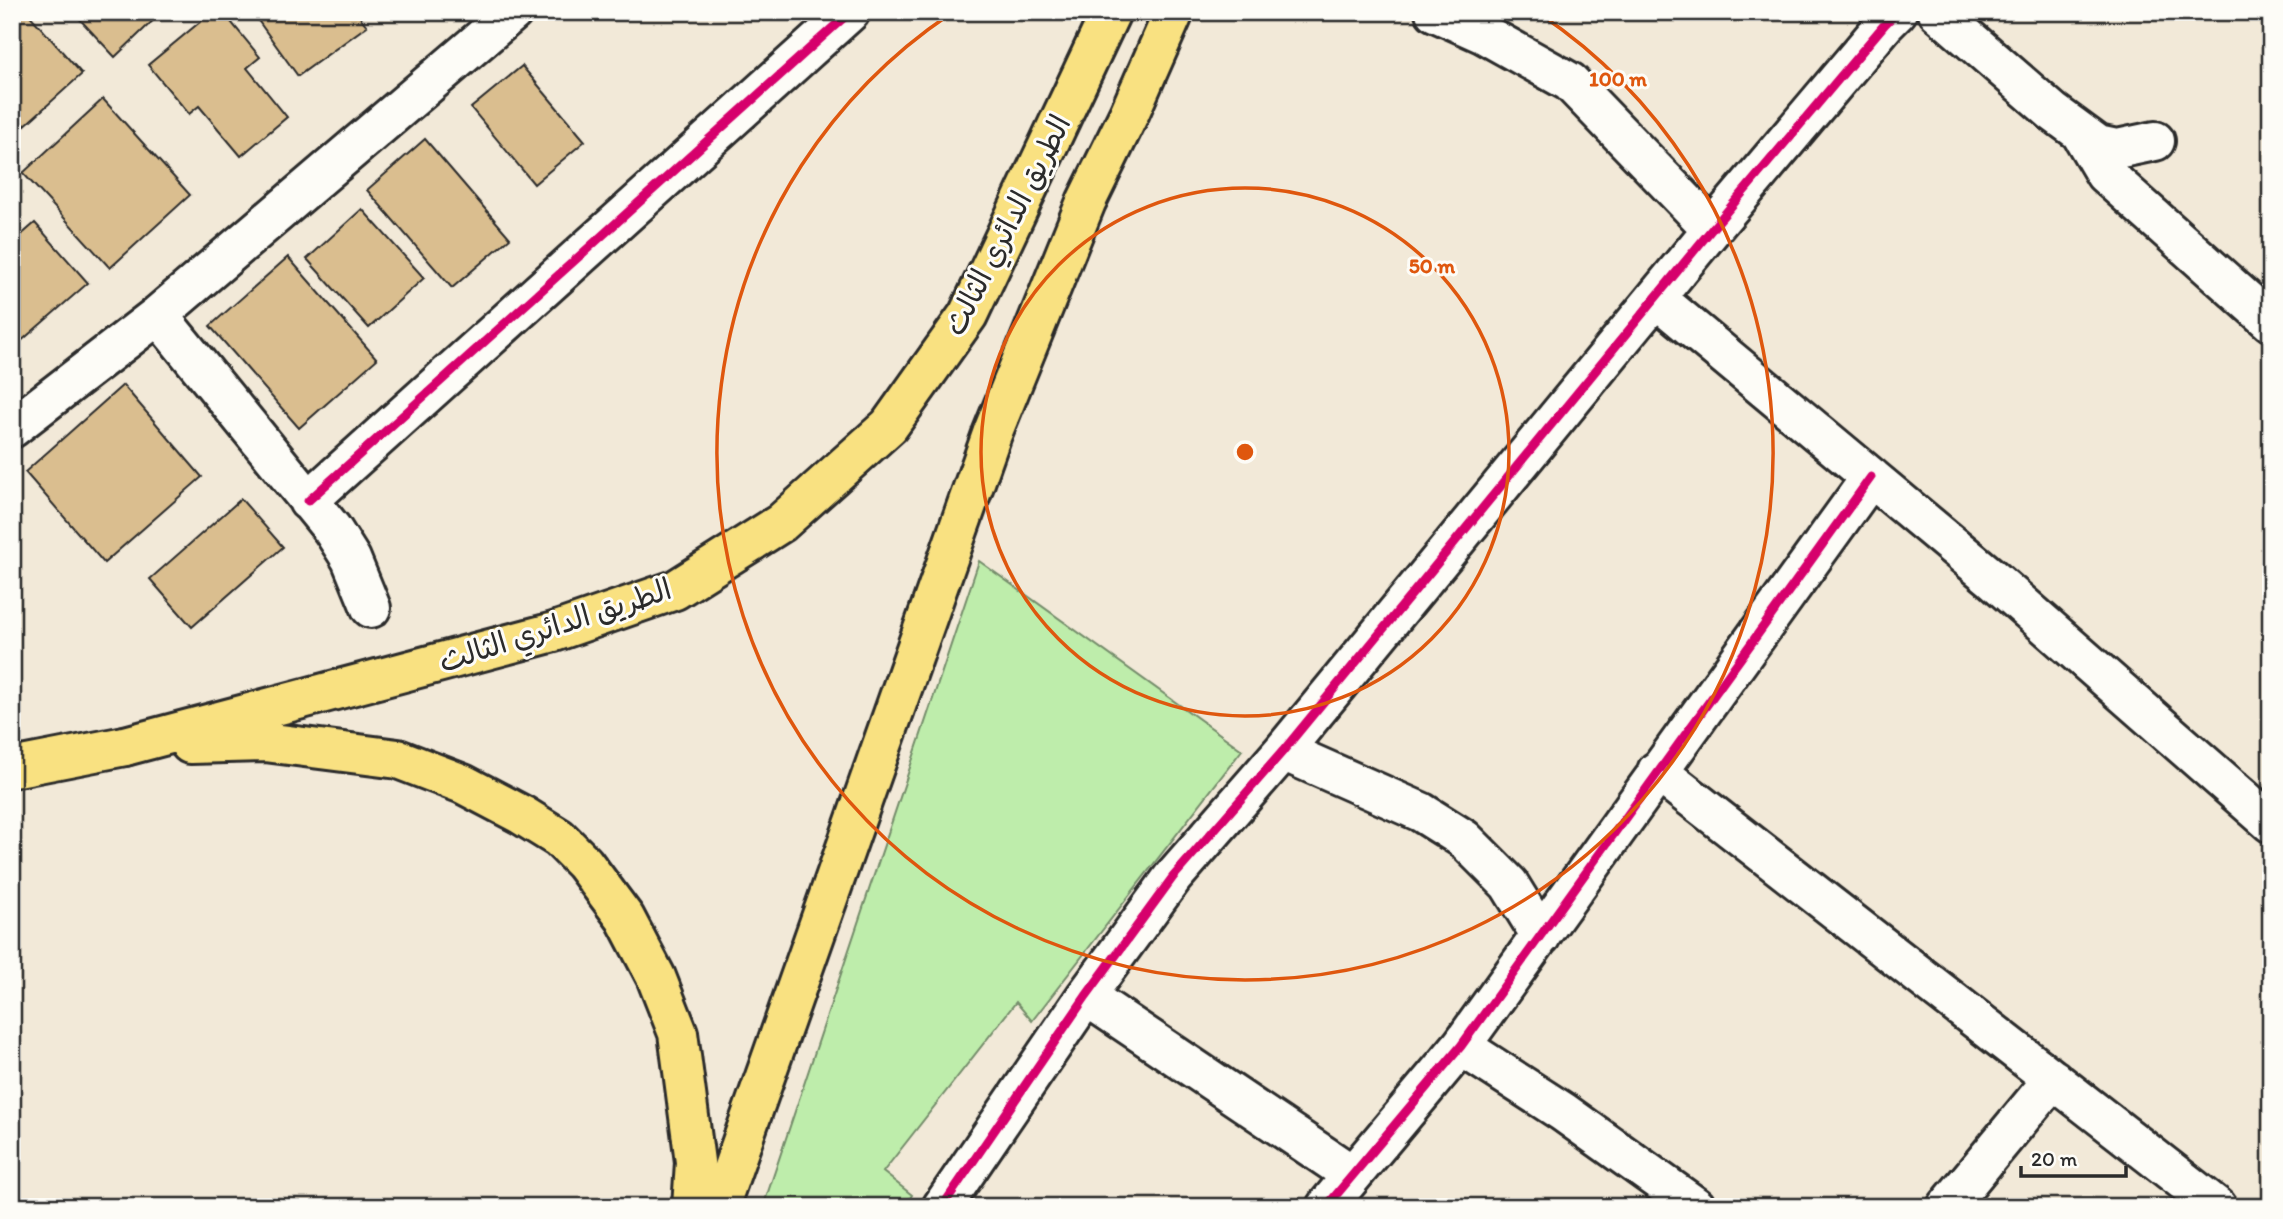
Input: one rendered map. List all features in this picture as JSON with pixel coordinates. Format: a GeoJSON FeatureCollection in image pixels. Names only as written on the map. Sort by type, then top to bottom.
{"type":"FeatureCollection","features":[{"type":"Feature","properties":{"kind":"main road","name":"الطريق الدائري الثالث"},"geometry":{"type":"LineString","coordinates":[[125,746],[554,632],[675,590],[781,523],[889,426],[968,315],[1111,12]]}},
{"type":"Feature","properties":{"kind":"main road","name":"الطريق الدائري الثالث"},"geometry":{"type":"LineString","coordinates":[[719,1207],[992,434],[1086,202],[1174,12]]}},
{"type":"Feature","properties":{"kind":"main road"},"geometry":{"type":"LineString","coordinates":[[12,768],[125,746],[265,742],[398,759],[463,784],[559,838],[584,863],[625,918],[656,977],[678,1033],[695,1162],[692,1207]]}},
{"type":"Feature","properties":{"kind":"street"},"geometry":{"type":"LineString","coordinates":[[12,428],[158,314],[513,12]]}},
{"type":"Feature","properties":{"kind":"street"},"geometry":{"type":"LineString","coordinates":[[308,501],[850,12]]}},
{"type":"Feature","properties":{"kind":"street"},"geometry":{"type":"LineString","coordinates":[[1435,12],[1484,34],[1570,82],[1712,229]]}},
{"type":"Feature","properties":{"kind":"street"},"geometry":{"type":"LineString","coordinates":[[942,1207],[1086,996],[1172,877],[1283,751],[1712,229],[1898,12]]}},
{"type":"Feature","properties":{"kind":"street"},"geometry":{"type":"LineString","coordinates":[[1938,12],[2082,135],[2098,145],[2117,149],[2155,141]]}},
{"type":"Feature","properties":{"kind":"street"},"geometry":{"type":"LineString","coordinates":[[2082,135],[2105,174],[2271,322]]}},
{"type":"Feature","properties":{"kind":"street"},"geometry":{"type":"LineString","coordinates":[[1656,298],[1993,579],[2271,823]]}},
{"type":"Feature","properties":{"kind":"street"},"geometry":{"type":"LineString","coordinates":[[158,314],[332,529],[351,559],[371,608]]}},
{"type":"Feature","properties":{"kind":"street"},"geometry":{"type":"LineString","coordinates":[[1326,1207],[1461,1046],[1871,477]]}},
{"type":"Feature","properties":{"kind":"street"},"geometry":{"type":"LineString","coordinates":[[1283,751],[1421,812],[1464,839],[1509,884],[1541,936]]}},
{"type":"Feature","properties":{"kind":"street"},"geometry":{"type":"LineString","coordinates":[[1657,771],[2217,1207]]}},
{"type":"Feature","properties":{"kind":"street"},"geometry":{"type":"LineString","coordinates":[[1086,996],[1351,1174]]}},
{"type":"Feature","properties":{"kind":"street"},"geometry":{"type":"LineString","coordinates":[[1461,1046],[1563,1112],[1696,1207]]}},
{"type":"Feature","properties":{"kind":"street"},"geometry":{"type":"LineString","coordinates":[[1947,1207],[2053,1079]]}},
{"type":"Feature","properties":{"kind":"green space"},"geometry":{"type":"Polygon","coordinates":[[[979,561],[1242,750],[1032,1021],[1016,1002],[883,1172],[912,1195],[905,1207],[763,1207],[979,561]]]}},
{"type":"Feature","properties":{"kind":"building"},"geometry":{"type":"Polygon","coordinates":[[[12,12],[27,12],[82,74],[12,137],[12,12]]]}},
{"type":"Feature","properties":{"kind":"building"},"geometry":{"type":"Polygon","coordinates":[[[73,12],[162,12],[115,57],[73,12]]]}},
{"type":"Feature","properties":{"kind":"building"},"geometry":{"type":"Polygon","coordinates":[[[212,12],[223,12],[260,57],[247,68],[287,117],[241,156],[199,106],[189,114],[148,65],[212,12]]]}},
{"type":"Feature","properties":{"kind":"building"},"geometry":{"type":"Polygon","coordinates":[[[252,12],[356,12],[367,26],[298,76],[252,12]]]}},
{"type":"Feature","properties":{"kind":"building"},"geometry":{"type":"Polygon","coordinates":[[[522,66],[585,141],[534,184],[471,108],[522,66]]]}},
{"type":"Feature","properties":{"kind":"building"},"geometry":{"type":"Polygon","coordinates":[[[103,99],[190,195],[110,268],[23,173],[103,99]]]}},
{"type":"Feature","properties":{"kind":"building"},"geometry":{"type":"Polygon","coordinates":[[[425,139],[510,238],[452,288],[367,190],[425,139]]]}},
{"type":"Feature","properties":{"kind":"building"},"geometry":{"type":"Polygon","coordinates":[[[362,209],[424,278],[369,328],[307,259],[362,209]]]}},
{"type":"Feature","properties":{"kind":"building"},"geometry":{"type":"Polygon","coordinates":[[[35,223],[88,283],[12,349],[12,243],[35,223]]]}},
{"type":"Feature","properties":{"kind":"building"},"geometry":{"type":"Polygon","coordinates":[[[288,257],[377,359],[299,428],[210,326],[288,257]]]}},
{"type":"Feature","properties":{"kind":"building"},"geometry":{"type":"Polygon","coordinates":[[[123,385],[202,477],[104,563],[25,472],[123,385]]]}},
{"type":"Feature","properties":{"kind":"building"},"geometry":{"type":"Polygon","coordinates":[[[241,499],[283,547],[192,627],[150,579],[241,499]]]}},
{"type":"Feature","properties":{"kind":"cycle path"},"geometry":{"type":"LineString","coordinates":[[308,501],[850,12]]}},
{"type":"Feature","properties":{"kind":"cycle path"},"geometry":{"type":"LineString","coordinates":[[942,1207],[1086,996],[1173,877],[1283,751],[1712,229],[1897,12]]}},
{"type":"Feature","properties":{"kind":"cycle path"},"geometry":{"type":"LineString","coordinates":[[1326,1207],[1461,1046],[1871,477]]}}]}
